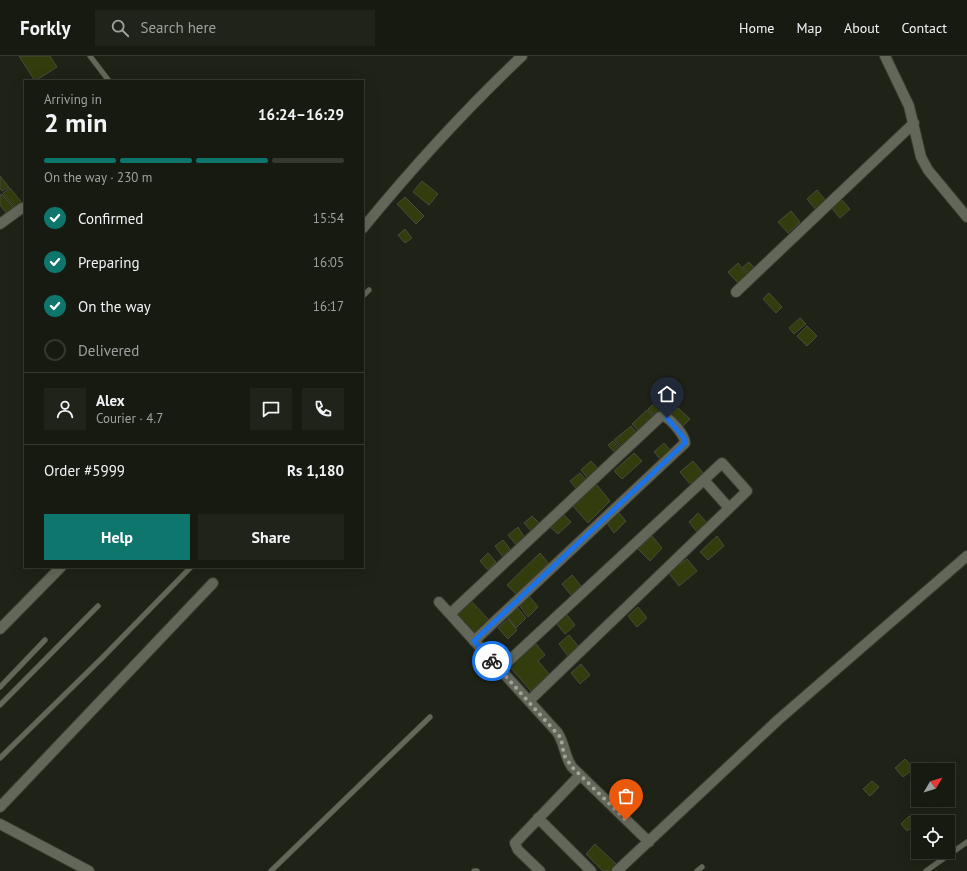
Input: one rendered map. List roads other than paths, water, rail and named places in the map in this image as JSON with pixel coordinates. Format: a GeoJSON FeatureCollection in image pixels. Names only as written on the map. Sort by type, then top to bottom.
{"type":"FeatureCollection","features":[{"type":"Feature","properties":{"kind":"street"},"geometry":{"type":"LineString","coordinates":[[364,227],[434,144],[522,56]]}},
{"type":"Feature","properties":{"kind":"street"},"geometry":{"type":"LineString","coordinates":[[885,56],[909,106],[918,146],[928,170],[967,217]]}},
{"type":"Feature","properties":{"kind":"street"},"geometry":{"type":"LineString","coordinates":[[736,292],[914,123]]}},
{"type":"Feature","properties":{"kind":"street"},"geometry":{"type":"LineString","coordinates":[[0,224],[22,208]]}},
{"type":"Feature","properties":{"kind":"street"},"geometry":{"type":"LineString","coordinates":[[450,614],[660,417],[663,416],[667,418],[684,438],[685,443],[474,641]]}},
{"type":"Feature","properties":{"kind":"street"},"geometry":{"type":"LineString","coordinates":[[500,669],[722,463],[747,491],[529,701]]}},
{"type":"Feature","properties":{"kind":"street"},"geometry":{"type":"LineString","coordinates":[[704,480],[729,508]]}},
{"type":"Feature","properties":{"kind":"street"},"geometry":{"type":"LineString","coordinates":[[617,871],[778,720],[967,556]]}},
{"type":"Feature","properties":{"kind":"street"},"geometry":{"type":"LineString","coordinates":[[0,629],[60,568]]}},
{"type":"Feature","properties":{"kind":"street"},"geometry":{"type":"LineString","coordinates":[[0,807],[213,582]]}},
{"type":"Feature","properties":{"kind":"street"},"geometry":{"type":"LineString","coordinates":[[439,602],[561,738],[567,761],[649,842]]}},
{"type":"Feature","properties":{"kind":"street"},"geometry":{"type":"LineString","coordinates":[[540,871],[518,850],[515,843],[580,775]]}},
{"type":"Feature","properties":{"kind":"street"},"geometry":{"type":"LineString","coordinates":[[538,818],[591,871]]}},
{"type":"Feature","properties":{"kind":"street"},"geometry":{"type":"LineString","coordinates":[[0,824],[89,871]]}},
{"type":"Feature","properties":{"kind":"lane"},"geometry":{"type":"LineString","coordinates":[[90,56],[108,80]]}},
{"type":"Feature","properties":{"kind":"lane"},"geometry":{"type":"LineString","coordinates":[[364,295],[369,290]]}},
{"type":"Feature","properties":{"kind":"lane"},"geometry":{"type":"LineString","coordinates":[[0,758],[102,658],[190,568]]}},
{"type":"Feature","properties":{"kind":"lane"},"geometry":{"type":"LineString","coordinates":[[0,705],[98,606]]}},
{"type":"Feature","properties":{"kind":"lane"},"geometry":{"type":"LineString","coordinates":[[0,687],[45,640]]}},
{"type":"Feature","properties":{"kind":"lane"},"geometry":{"type":"LineString","coordinates":[[271,871],[430,717]]}},
{"type":"Feature","properties":{"kind":"lane"},"geometry":{"type":"LineString","coordinates":[[926,871],[967,842]]}},
{"type":"Feature","properties":{"kind":"lane"},"geometry":{"type":"LineString","coordinates":[[697,871],[702,867]]}}]}
